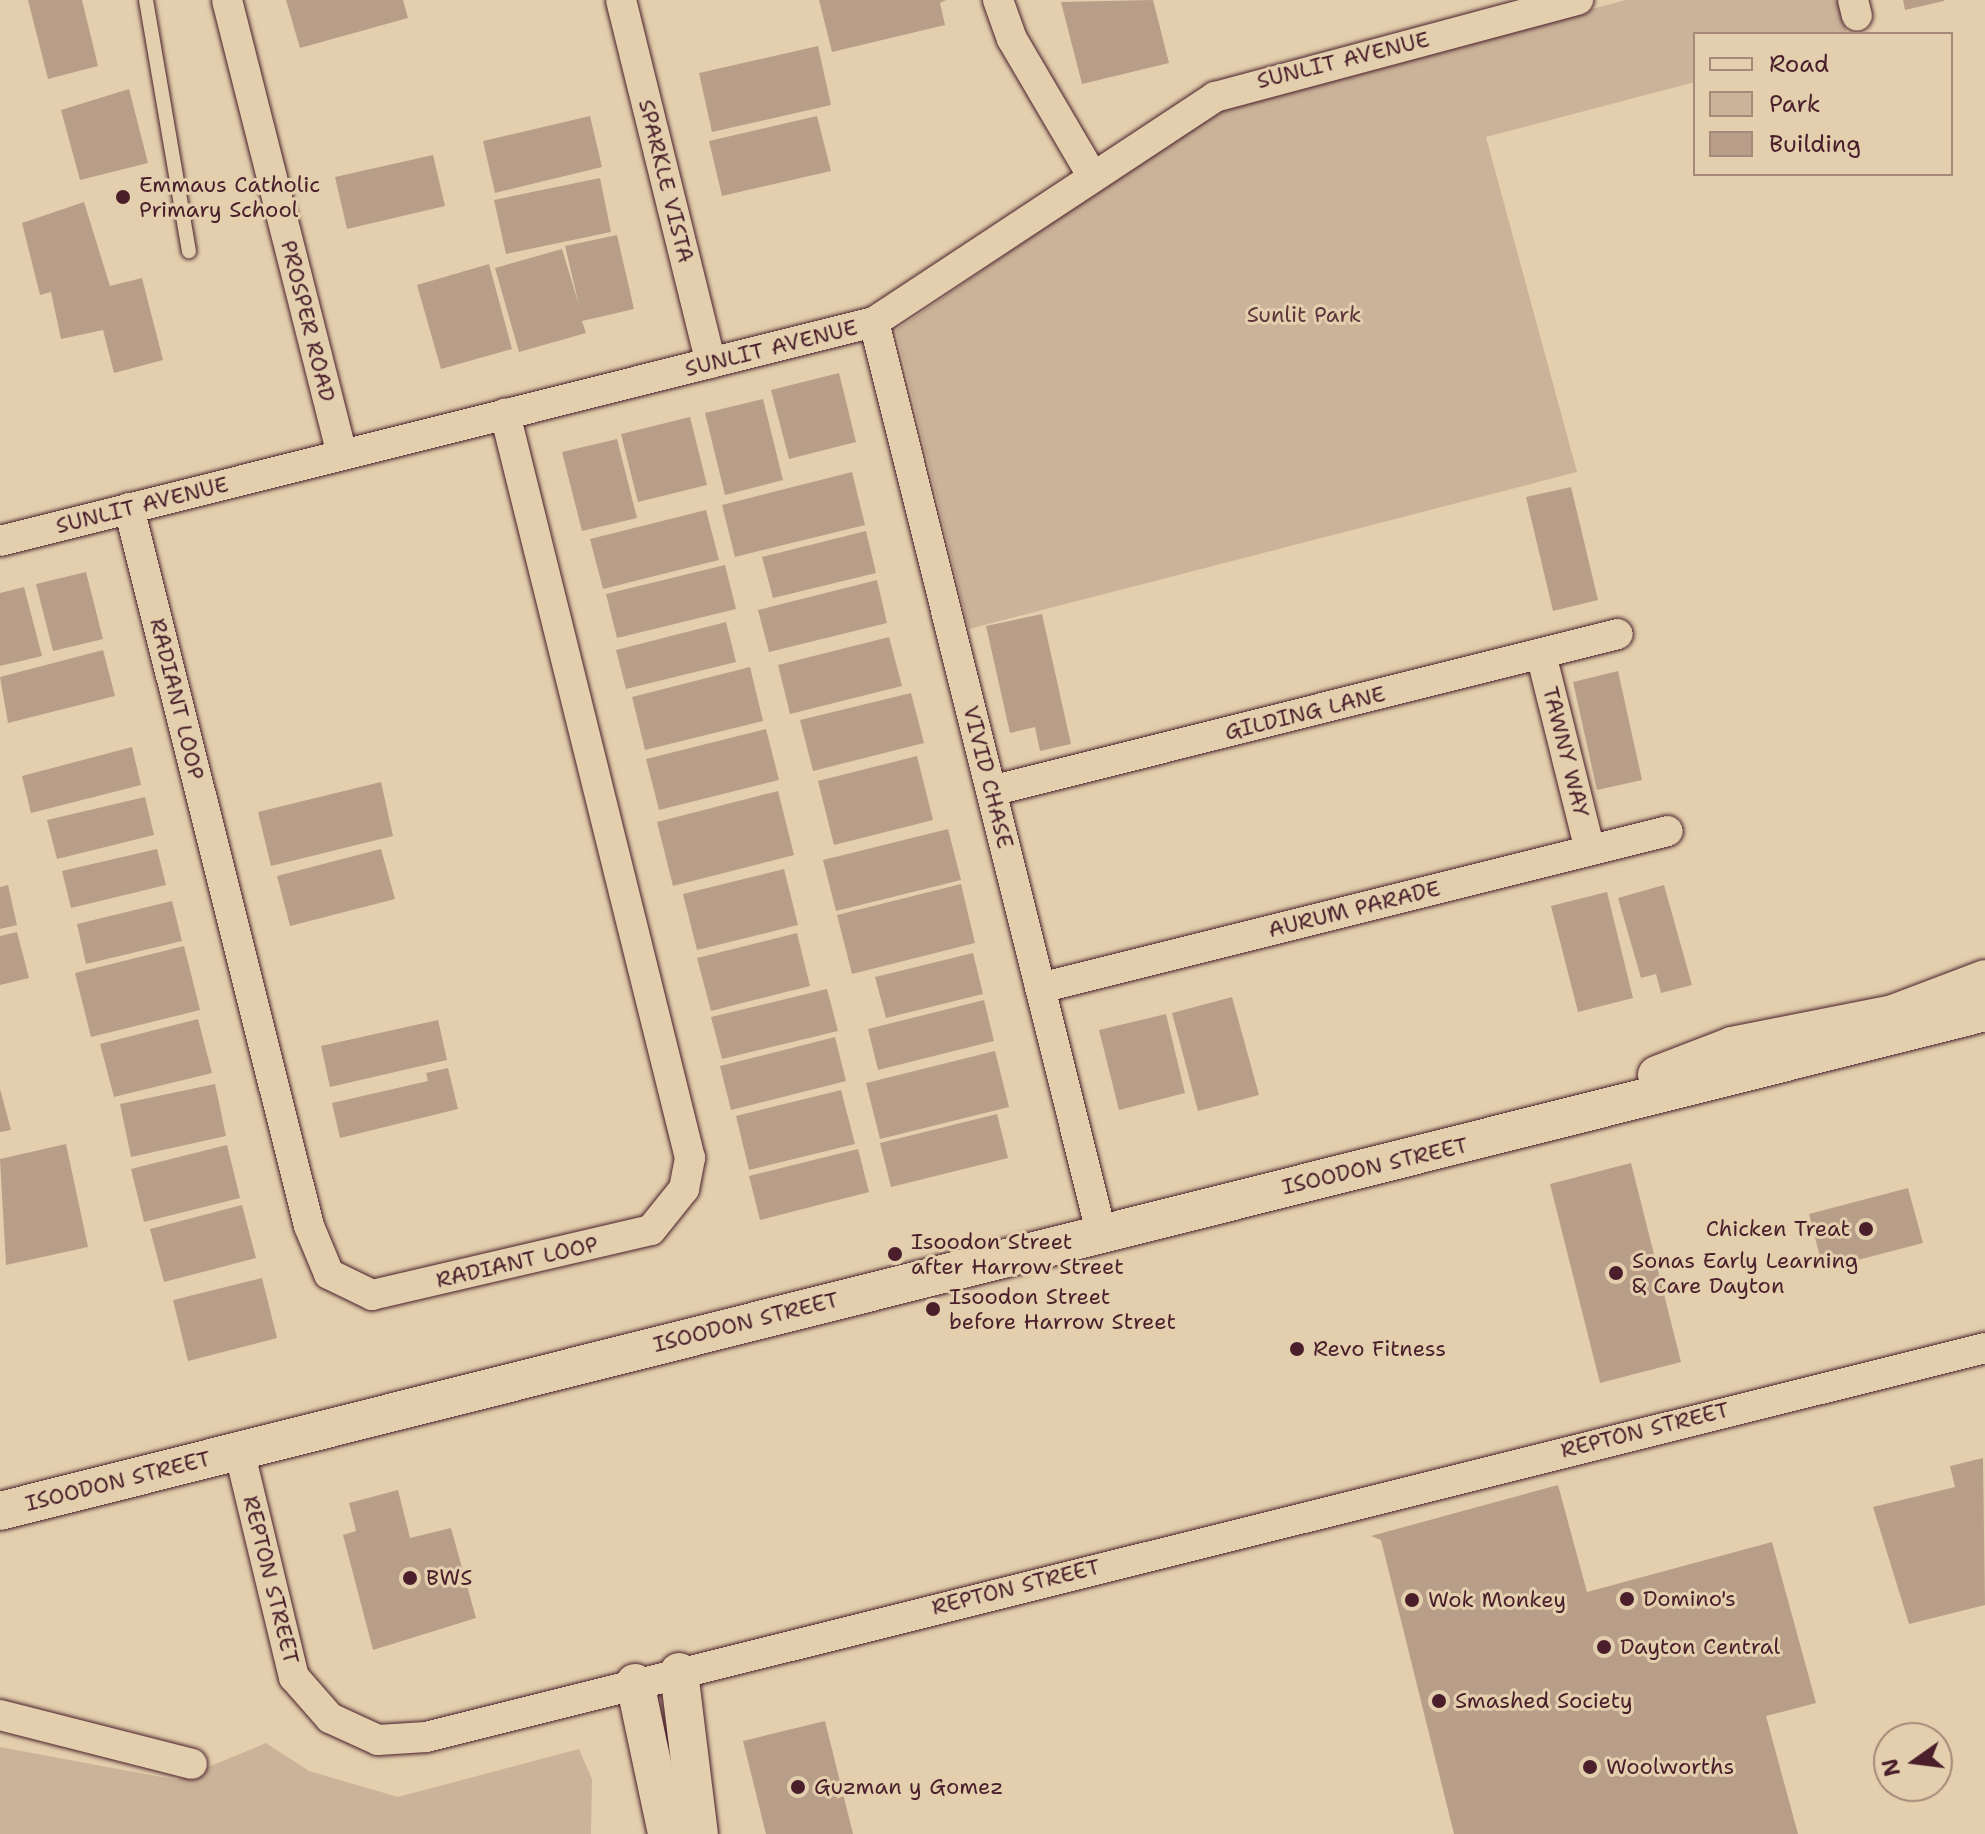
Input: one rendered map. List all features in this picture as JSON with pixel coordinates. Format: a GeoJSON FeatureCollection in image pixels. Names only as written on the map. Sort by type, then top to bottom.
{"type":"FeatureCollection","features":[{"type":"Feature","properties":{"kind":"street","name":"PROSPER ROAD"},"geometry":{"type":"LineString","coordinates":[[227,0],[342,455]]}},
{"type":"Feature","properties":{"kind":"street","name":"SPARKLE VISTA"},"geometry":{"type":"LineString","coordinates":[[621,0],[711,363]]}},
{"type":"Feature","properties":{"kind":"street"},"geometry":{"type":"LineString","coordinates":[[998,0],[1012,39],[1093,177]]}},
{"type":"Feature","properties":{"kind":"street","name":"SUNLIT AVENUE"},"geometry":{"type":"LineString","coordinates":[[0,541],[874,322],[1093,177],[1238,88],[1578,0]]}},
{"type":"Feature","properties":{"kind":"street","name":"VIVID CHASE"},"geometry":{"type":"LineString","coordinates":[[874,322],[1101,1232]]}},
{"type":"Feature","properties":{"kind":"street","name":"RADIANT LOOP"},"geometry":{"type":"LineString","coordinates":[[129,508],[309,1226],[329,1274],[372,1295],[651,1230],[668,1215],[690,1158],[505,414]]}},
{"type":"Feature","properties":{"kind":"street","name":"GILDING LANE"},"geometry":{"type":"LineString","coordinates":[[991,791],[1618,634]]}},
{"type":"Feature","properties":{"kind":"street","name":"TAWNY WAY"},"geometry":{"type":"LineString","coordinates":[[1541,654],[1590,850]]}},
{"type":"Feature","properties":{"kind":"street","name":"AURUM PARADE"},"geometry":{"type":"LineString","coordinates":[[1040,988],[1668,831]]}},
{"type":"Feature","properties":{"kind":"street","name":"ISOODON STREET"},"geometry":{"type":"LineString","coordinates":[[1494,1138],[1732,1046],[1893,1014],[1985,979]]}},
{"type":"Feature","properties":{"kind":"street","name":"ISOODON STREET"},"geometry":{"type":"LineString","coordinates":[[0,1511],[1101,1232],[1494,1138],[1985,1012]]}},
{"type":"Feature","properties":{"kind":"street","name":"REPTON STREET"},"geometry":{"type":"LineString","coordinates":[[239,1450],[294,1677],[330,1718],[378,1740],[426,1737],[1985,1348]]}},
{"type":"Feature","properties":{"kind":"street"},"geometry":{"type":"LineString","coordinates":[[679,1672],[699,1834]]}},
{"type":"Feature","properties":{"kind":"street"},"geometry":{"type":"LineString","coordinates":[[635,1683],[667,1834]]}},
{"type":"Feature","properties":{"kind":"street"},"geometry":{"type":"LineString","coordinates":[[0,1715],[192,1764]]}},
{"type":"Feature","properties":{"kind":"lane"},"geometry":{"type":"LineString","coordinates":[[146,0],[189,251]]}},
{"type":"Feature","properties":{"kind":"green space","name":"Sunlit Park"},"geometry":{"type":"Polygon","coordinates":[[[1626,0],[1838,0],[1846,32],[1693,32],[1693,83],[1486,137],[1577,472],[969,629],[896,330],[1219,107],[1626,0]]]}},
{"type":"Feature","properties":{"kind":"green space"},"geometry":{"type":"Polygon","coordinates":[[[266,1743],[309,1771],[398,1797],[579,1749],[592,1779],[591,1834],[0,1834],[0,1747],[177,1780],[266,1743]]]}},
{"type":"Feature","properties":{"kind":"building"},"geometry":{"type":"Polygon","coordinates":[[[28,0],[82,0],[98,66],[48,79],[28,0]]]}},
{"type":"Feature","properties":{"kind":"building"},"geometry":{"type":"Polygon","coordinates":[[[286,0],[403,0],[408,18],[300,48],[286,0]]]}},
{"type":"Feature","properties":{"kind":"building"},"geometry":{"type":"Polygon","coordinates":[[[819,0],[946,0],[940,3],[945,25],[832,52],[819,0]]]}},
{"type":"Feature","properties":{"kind":"building"},"geometry":{"type":"Polygon","coordinates":[[[1153,0],[1169,63],[1082,84],[1061,2],[1153,0]]]}},
{"type":"Feature","properties":{"kind":"building"},"geometry":{"type":"Polygon","coordinates":[[[1903,0],[1944,0],[1944,1],[1905,10],[1903,0]]]}},
{"type":"Feature","properties":{"kind":"building"},"geometry":{"type":"Polygon","coordinates":[[[818,46],[831,105],[712,132],[699,73],[818,46]]]}},
{"type":"Feature","properties":{"kind":"building"},"geometry":{"type":"Polygon","coordinates":[[[129,89],[148,163],[80,180],[61,110],[129,89]]]}},
{"type":"Feature","properties":{"kind":"building"},"geometry":{"type":"Polygon","coordinates":[[[590,116],[602,167],[495,193],[483,141],[590,116]]]}},
{"type":"Feature","properties":{"kind":"building"},"geometry":{"type":"Polygon","coordinates":[[[817,116],[831,171],[722,196],[709,141],[817,116]]]}},
{"type":"Feature","properties":{"kind":"building"},"geometry":{"type":"Polygon","coordinates":[[[433,155],[445,206],[347,229],[335,177],[433,155]]]}},
{"type":"Feature","properties":{"kind":"building"},"geometry":{"type":"Polygon","coordinates":[[[600,178],[611,232],[506,254],[494,200],[600,178]]]}},
{"type":"Feature","properties":{"kind":"building"},"geometry":{"type":"Polygon","coordinates":[[[84,202],[110,286],[142,278],[163,360],[114,373],[103,330],[61,339],[51,292],[40,295],[22,223],[84,202]]]}},
{"type":"Feature","properties":{"kind":"building"},"geometry":{"type":"Polygon","coordinates":[[[617,235],[634,309],[582,321],[586,333],[519,352],[495,268],[562,249],[579,305],[565,246],[617,235]]]}},
{"type":"Feature","properties":{"kind":"building"},"geometry":{"type":"Polygon","coordinates":[[[489,264],[512,349],[441,369],[417,285],[489,264]]]}},
{"type":"Feature","properties":{"kind":"building"},"geometry":{"type":"Polygon","coordinates":[[[839,373],[856,442],[789,459],[771,390],[839,373]]]}},
{"type":"Feature","properties":{"kind":"building"},"geometry":{"type":"Polygon","coordinates":[[[763,399],[783,480],[725,495],[705,413],[763,399]]]}},
{"type":"Feature","properties":{"kind":"building"},"geometry":{"type":"Polygon","coordinates":[[[690,417],[707,485],[638,502],[621,434],[690,417]]]}},
{"type":"Feature","properties":{"kind":"building"},"geometry":{"type":"Polygon","coordinates":[[[617,439],[637,518],[582,531],[562,452],[617,439]]]}},
{"type":"Feature","properties":{"kind":"building"},"geometry":{"type":"Polygon","coordinates":[[[852,472],[865,525],[735,557],[722,505],[852,472]]]}},
{"type":"Feature","properties":{"kind":"building"},"geometry":{"type":"Polygon","coordinates":[[[1571,487],[1598,600],[1553,611],[1526,497],[1571,487]]]}},
{"type":"Feature","properties":{"kind":"building"},"geometry":{"type":"Polygon","coordinates":[[[706,510],[719,560],[603,589],[590,539],[706,510]]]}},
{"type":"Feature","properties":{"kind":"building"},"geometry":{"type":"Polygon","coordinates":[[[866,531],[876,573],[773,598],[762,557],[866,531]]]}},
{"type":"Feature","properties":{"kind":"building"},"geometry":{"type":"Polygon","coordinates":[[[725,565],[736,609],[617,638],[606,594],[725,565]]]}},
{"type":"Feature","properties":{"kind":"building"},"geometry":{"type":"Polygon","coordinates":[[[86,572],[103,639],[53,651],[36,584],[86,572]]]}},
{"type":"Feature","properties":{"kind":"building"},"geometry":{"type":"Polygon","coordinates":[[[877,580],[887,623],[769,652],[758,610],[877,580]]]}},
{"type":"Feature","properties":{"kind":"building"},"geometry":{"type":"Polygon","coordinates":[[[24,587],[42,656],[0,666],[0,593],[24,587]]]}},
{"type":"Feature","properties":{"kind":"building"},"geometry":{"type":"Polygon","coordinates":[[[1042,614],[1071,744],[1040,751],[1035,727],[1010,733],[986,626],[1042,614]]]}},
{"type":"Feature","properties":{"kind":"building"},"geometry":{"type":"Polygon","coordinates":[[[726,622],[736,662],[626,689],[616,650],[726,622]]]}},
{"type":"Feature","properties":{"kind":"building"},"geometry":{"type":"Polygon","coordinates":[[[889,637],[902,686],[790,714],[778,665],[889,637]]]}},
{"type":"Feature","properties":{"kind":"building"},"geometry":{"type":"Polygon","coordinates":[[[103,650],[115,696],[8,723],[0,677],[103,650]]]}},
{"type":"Feature","properties":{"kind":"building"},"geometry":{"type":"Polygon","coordinates":[[[750,667],[763,721],[645,750],[632,697],[750,667]]]}},
{"type":"Feature","properties":{"kind":"building"},"geometry":{"type":"Polygon","coordinates":[[[1618,671],[1642,780],[1597,790],[1573,682],[1618,671]]]}},
{"type":"Feature","properties":{"kind":"building"},"geometry":{"type":"Polygon","coordinates":[[[911,693],[924,743],[813,771],[800,720],[911,693]]]}},
{"type":"Feature","properties":{"kind":"building"},"geometry":{"type":"Polygon","coordinates":[[[766,729],[779,780],[659,810],[646,759],[766,729]]]}},
{"type":"Feature","properties":{"kind":"building"},"geometry":{"type":"Polygon","coordinates":[[[132,747],[141,785],[31,813],[22,776],[132,747]]]}},
{"type":"Feature","properties":{"kind":"building"},"geometry":{"type":"Polygon","coordinates":[[[917,756],[933,820],[834,845],[818,781],[917,756]]]}},
{"type":"Feature","properties":{"kind":"building"},"geometry":{"type":"Polygon","coordinates":[[[381,782],[393,836],[271,866],[258,812],[381,782]]]}},
{"type":"Feature","properties":{"kind":"building"},"geometry":{"type":"Polygon","coordinates":[[[778,791],[794,855],[673,886],[657,822],[778,791]]]}},
{"type":"Feature","properties":{"kind":"building"},"geometry":{"type":"Polygon","coordinates":[[[145,797],[154,835],[57,859],[47,820],[145,797]]]}},
{"type":"Feature","properties":{"kind":"building"},"geometry":{"type":"Polygon","coordinates":[[[948,829],[961,880],[836,911],[823,860],[948,829]]]}},
{"type":"Feature","properties":{"kind":"building"},"geometry":{"type":"Polygon","coordinates":[[[157,849],[166,885],[71,908],[62,871],[157,849]]]}},
{"type":"Feature","properties":{"kind":"building"},"geometry":{"type":"Polygon","coordinates":[[[381,849],[395,899],[290,926],[277,876],[381,849]]]}},
{"type":"Feature","properties":{"kind":"building"},"geometry":{"type":"Polygon","coordinates":[[[784,869],[798,925],[697,950],[683,894],[784,869]]]}},
{"type":"Feature","properties":{"kind":"building"},"geometry":{"type":"Polygon","coordinates":[[[961,884],[975,943],[852,974],[837,915],[961,884]]]}},
{"type":"Feature","properties":{"kind":"building"},"geometry":{"type":"Polygon","coordinates":[[[8,885],[17,925],[0,929],[0,887],[8,885]]]}},
{"type":"Feature","properties":{"kind":"building"},"geometry":{"type":"Polygon","coordinates":[[[1664,885],[1692,985],[1661,993],[1656,974],[1641,978],[1618,898],[1664,885]]]}},
{"type":"Feature","properties":{"kind":"building"},"geometry":{"type":"Polygon","coordinates":[[[1607,892],[1633,998],[1578,1012],[1551,906],[1607,892]]]}},
{"type":"Feature","properties":{"kind":"building"},"geometry":{"type":"Polygon","coordinates":[[[172,901],[182,941],[86,964],[77,924],[172,901]]]}},
{"type":"Feature","properties":{"kind":"building"},"geometry":{"type":"Polygon","coordinates":[[[17,932],[29,978],[0,985],[0,936],[17,932]]]}},
{"type":"Feature","properties":{"kind":"building"},"geometry":{"type":"Polygon","coordinates":[[[797,933],[810,986],[711,1011],[697,958],[797,933]]]}},
{"type":"Feature","properties":{"kind":"building"},"geometry":{"type":"Polygon","coordinates":[[[184,946],[200,1010],[91,1037],[75,973],[184,946]]]}},
{"type":"Feature","properties":{"kind":"building"},"geometry":{"type":"Polygon","coordinates":[[[973,953],[983,994],[886,1018],[875,977],[973,953]]]}},
{"type":"Feature","properties":{"kind":"building"},"geometry":{"type":"Polygon","coordinates":[[[827,989],[838,1031],[722,1059],[711,1017],[827,989]]]}},
{"type":"Feature","properties":{"kind":"building"},"geometry":{"type":"Polygon","coordinates":[[[1232,997],[1259,1095],[1198,1111],[1172,1013],[1232,997]]]}},
{"type":"Feature","properties":{"kind":"building"},"geometry":{"type":"Polygon","coordinates":[[[984,1000],[994,1041],[878,1070],[868,1029],[984,1000]]]}},
{"type":"Feature","properties":{"kind":"building"},"geometry":{"type":"Polygon","coordinates":[[[1166,1014],[1185,1093],[1119,1110],[1099,1030],[1166,1014]]]}},
{"type":"Feature","properties":{"kind":"building"},"geometry":{"type":"Polygon","coordinates":[[[198,1019],[212,1073],[114,1097],[100,1044],[198,1019]]]}},
{"type":"Feature","properties":{"kind":"building"},"geometry":{"type":"Polygon","coordinates":[[[438,1020],[447,1060],[330,1087],[321,1046],[438,1020]]]}},
{"type":"Feature","properties":{"kind":"building"},"geometry":{"type":"Polygon","coordinates":[[[835,1037],[846,1081],[731,1110],[720,1066],[835,1037]]]}},
{"type":"Feature","properties":{"kind":"building"},"geometry":{"type":"Polygon","coordinates":[[[995,1051],[1009,1107],[880,1139],[866,1083],[995,1051]]]}},
{"type":"Feature","properties":{"kind":"building"},"geometry":{"type":"Polygon","coordinates":[[[448,1068],[458,1109],[340,1138],[332,1103],[428,1081],[426,1073],[448,1068]]]}},
{"type":"Feature","properties":{"kind":"building"},"geometry":{"type":"Polygon","coordinates":[[[215,1084],[226,1136],[131,1157],[120,1104],[215,1084]]]}},
{"type":"Feature","properties":{"kind":"building"},"geometry":{"type":"Polygon","coordinates":[[[0,1089],[11,1130],[0,1132],[0,1089]]]}},
{"type":"Feature","properties":{"kind":"building"},"geometry":{"type":"Polygon","coordinates":[[[841,1090],[855,1144],[749,1170],[736,1116],[841,1090]]]}},
{"type":"Feature","properties":{"kind":"building"},"geometry":{"type":"Polygon","coordinates":[[[997,1114],[1008,1158],[891,1187],[880,1143],[997,1114]]]}},
{"type":"Feature","properties":{"kind":"building"},"geometry":{"type":"Polygon","coordinates":[[[66,1144],[88,1247],[6,1265],[0,1159],[66,1144]]]}},
{"type":"Feature","properties":{"kind":"building"},"geometry":{"type":"Polygon","coordinates":[[[227,1145],[240,1198],[144,1222],[131,1169],[227,1145]]]}},
{"type":"Feature","properties":{"kind":"building"},"geometry":{"type":"Polygon","coordinates":[[[858,1149],[869,1192],[760,1220],[749,1176],[858,1149]]]}},
{"type":"Feature","properties":{"kind":"building","name":"Sonas Early Learning & Care Dayton"},"geometry":{"type":"Polygon","coordinates":[[[1631,1163],[1681,1362],[1600,1383],[1550,1184],[1631,1163]]]}},
{"type":"Feature","properties":{"kind":"building","name":"Chicken Treat"},"geometry":{"type":"Polygon","coordinates":[[[1908,1188],[1923,1243],[1823,1269],[1809,1214],[1908,1188]]]}},
{"type":"Feature","properties":{"kind":"building"},"geometry":{"type":"Polygon","coordinates":[[[242,1205],[256,1258],[164,1282],[150,1229],[242,1205]]]}},
{"type":"Feature","properties":{"kind":"building"},"geometry":{"type":"Polygon","coordinates":[[[262,1278],[277,1338],[188,1361],[173,1300],[262,1278]]]}},
{"type":"Feature","properties":{"kind":"building"},"geometry":{"type":"Polygon","coordinates":[[[1983,1458],[1985,1605],[1909,1624],[1873,1507],[1955,1487],[1950,1466],[1983,1458]]]}},
{"type":"Feature","properties":{"kind":"building","name":"Dayton Central"},"geometry":{"type":"Polygon","coordinates":[[[1558,1485],[1587,1592],[1772,1542],[1816,1703],[1766,1716],[1798,1834],[1454,1834],[1381,1540],[1371,1536],[1558,1485]]]}},
{"type":"Feature","properties":{"kind":"building","name":"BWS"},"geometry":{"type":"Polygon","coordinates":[[[398,1490],[410,1538],[451,1528],[476,1618],[373,1650],[343,1535],[356,1531],[349,1503],[398,1490]]]}},
{"type":"Feature","properties":{"kind":"building","name":"Guzman y Gomez"},"geometry":{"type":"Polygon","coordinates":[[[825,1721],[853,1834],[766,1834],[743,1741],[825,1721]]]}},
{"type":"Feature","properties":{"kind":"place","name":"Emmaus Catholic Primary School"},"geometry":{"type":"Point","coordinates":[123,197]}},
{"type":"Feature","properties":{"kind":"place","name":"Chicken Treat"},"geometry":{"type":"Point","coordinates":[1866,1229]}},
{"type":"Feature","properties":{"kind":"place","name":"Isoodon Street after Harrow Street"},"geometry":{"type":"Point","coordinates":[895,1254]}},
{"type":"Feature","properties":{"kind":"place","name":"Sonas Early Learning & Care Dayton"},"geometry":{"type":"Point","coordinates":[1616,1273]}},
{"type":"Feature","properties":{"kind":"place","name":"Isoodon Street before Harrow Street"},"geometry":{"type":"Point","coordinates":[933,1309]}},
{"type":"Feature","properties":{"kind":"place","name":"Revo Fitness"},"geometry":{"type":"Point","coordinates":[1297,1349]}},
{"type":"Feature","properties":{"kind":"place","name":"BWS"},"geometry":{"type":"Point","coordinates":[410,1578]}},
{"type":"Feature","properties":{"kind":"place","name":"Domino's"},"geometry":{"type":"Point","coordinates":[1627,1599]}},
{"type":"Feature","properties":{"kind":"place","name":"Wok Monkey"},"geometry":{"type":"Point","coordinates":[1412,1600]}},
{"type":"Feature","properties":{"kind":"place","name":"Dayton Central"},"geometry":{"type":"Point","coordinates":[1604,1647]}},
{"type":"Feature","properties":{"kind":"place","name":"Smashed Society"},"geometry":{"type":"Point","coordinates":[1439,1701]}},
{"type":"Feature","properties":{"kind":"place","name":"Woolworths"},"geometry":{"type":"Point","coordinates":[1590,1767]}},
{"type":"Feature","properties":{"kind":"place","name":"Guzman y Gomez"},"geometry":{"type":"Point","coordinates":[798,1787]}}]}
